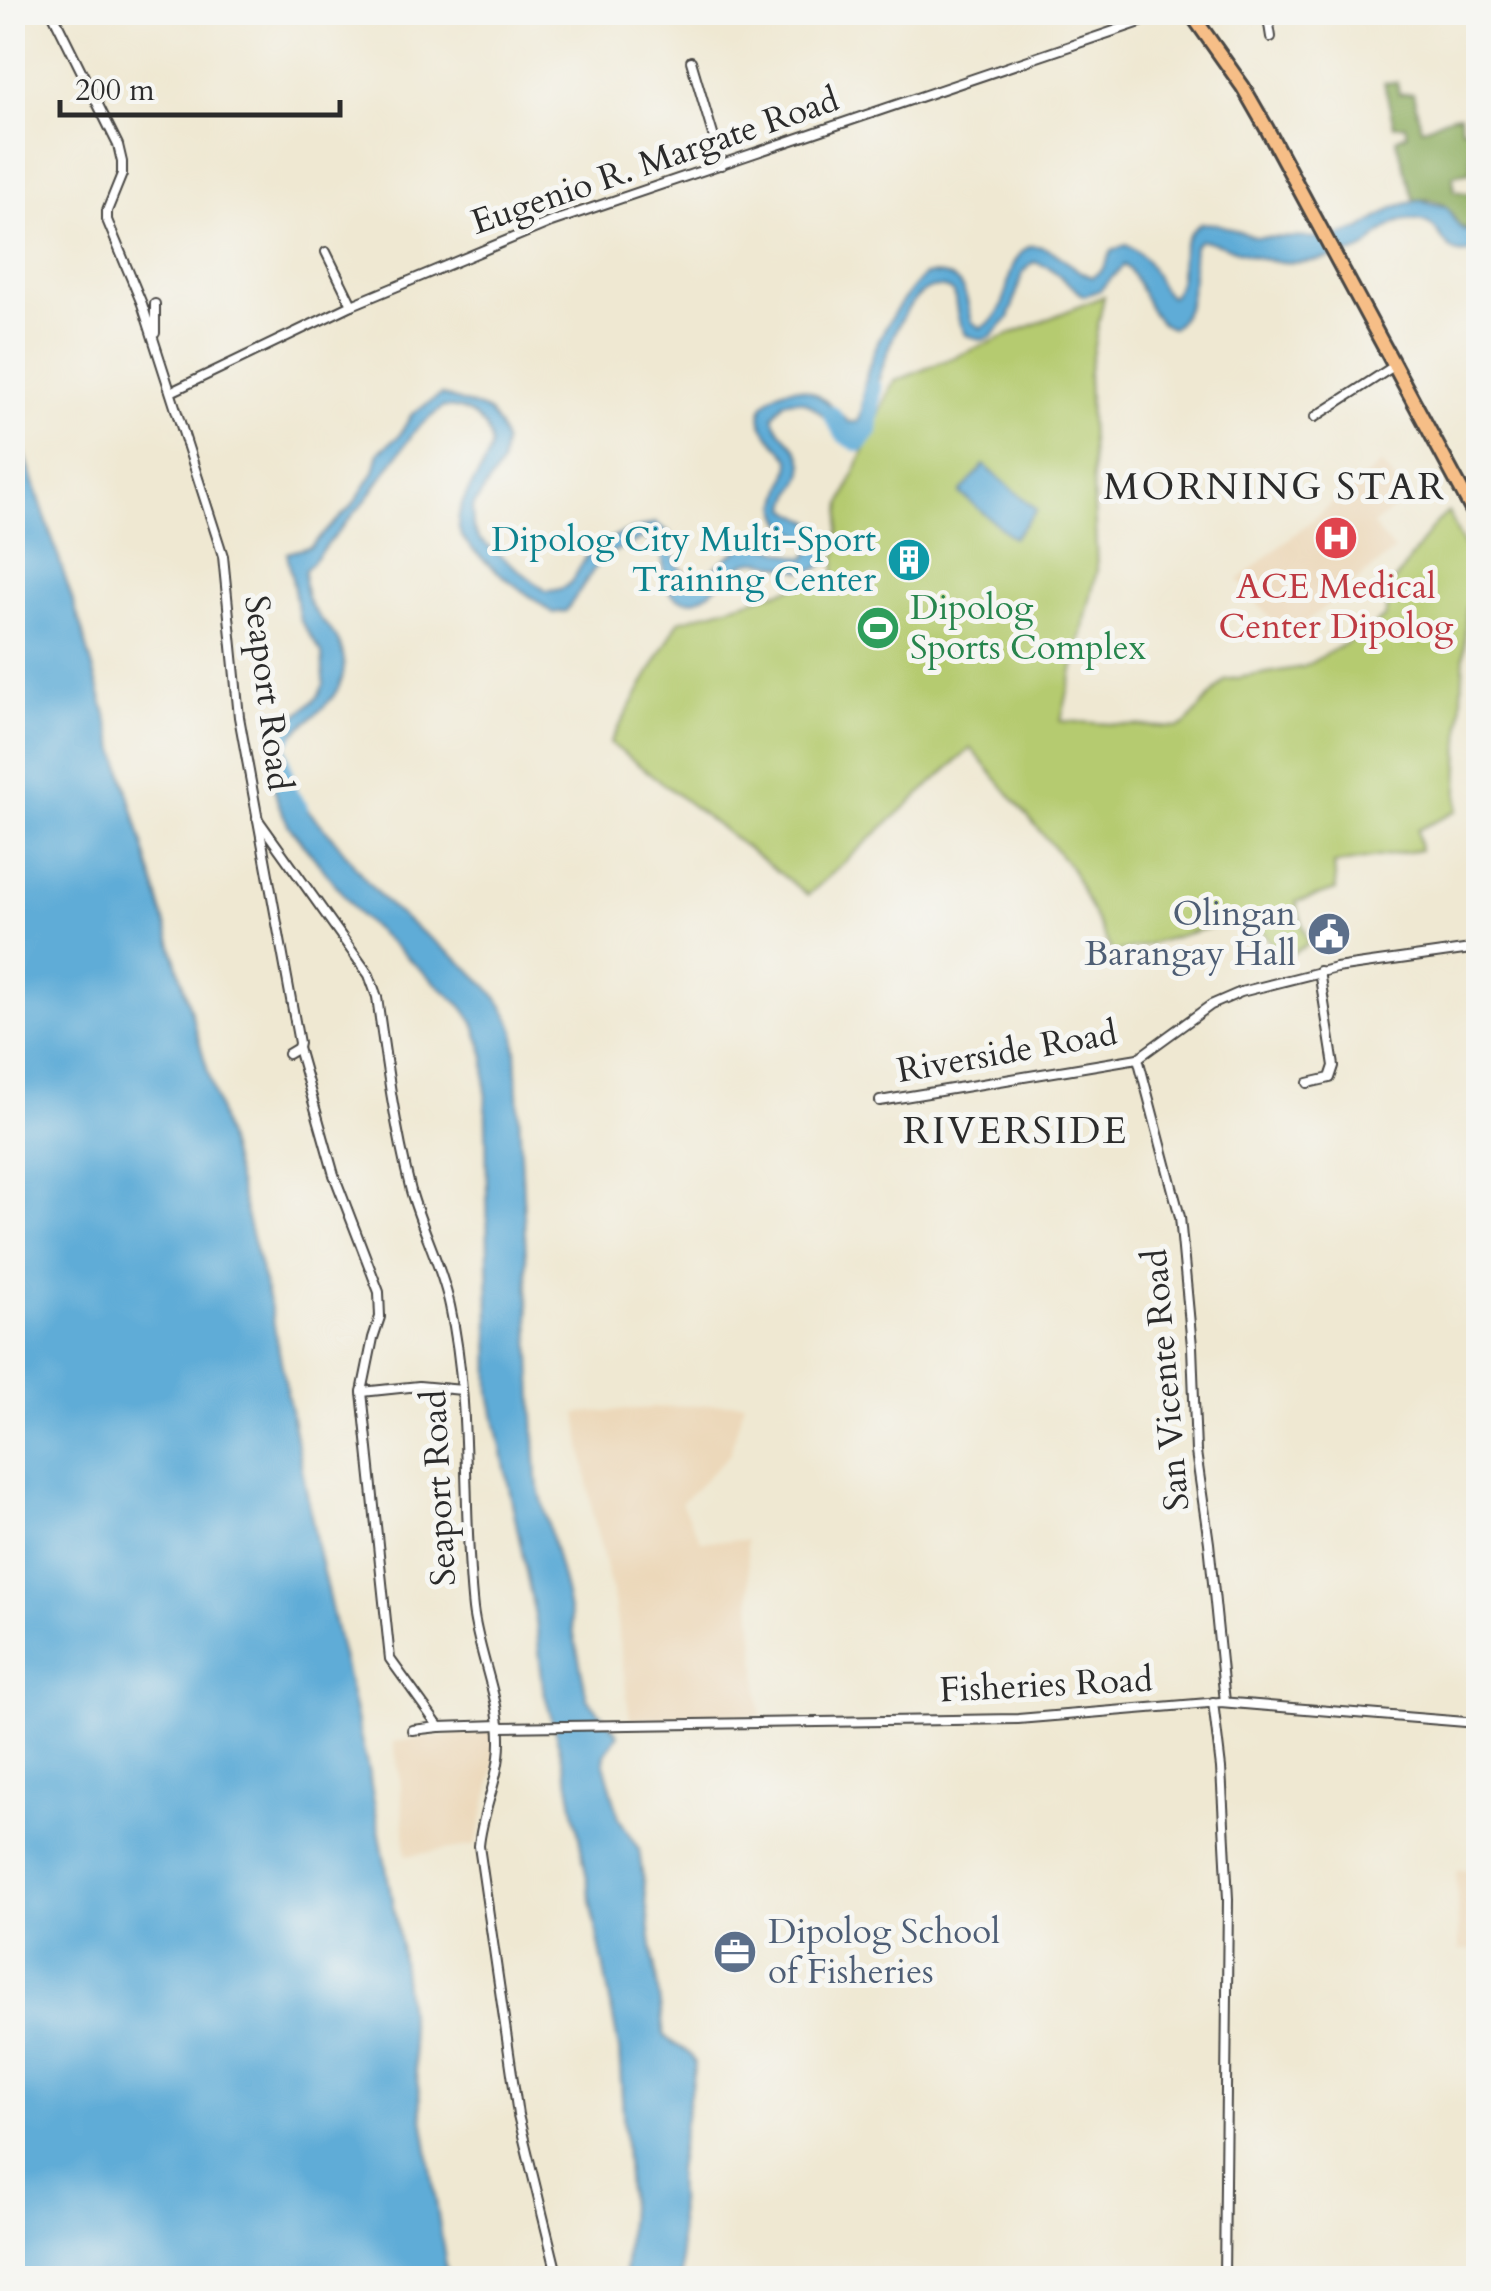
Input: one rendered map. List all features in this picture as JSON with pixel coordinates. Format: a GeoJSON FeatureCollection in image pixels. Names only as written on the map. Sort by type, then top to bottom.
{"type":"FeatureCollection","features":[{"type":"Feature","properties":{"kind":"main road"},"geometry":{"type":"LineString","coordinates":[[1190,12],[1243,87],[1478,521]]}},
{"type":"Feature","properties":{"kind":"street","name":"Seaport Road"},"geometry":{"type":"LineString","coordinates":[[52,12],[118,146],[122,174],[106,211],[107,220],[131,274],[223,556],[239,717],[256,818],[369,975],[377,997],[412,1194],[450,1302],[462,1390],[473,1610],[500,1726]]}},
{"type":"Feature","properties":{"kind":"street","name":"Eugenio R. Margate Road"},"geometry":{"type":"LineString","coordinates":[[171,392],[352,304],[551,222],[1170,12]]}},
{"type":"Feature","properties":{"kind":"street"},"geometry":{"type":"LineString","coordinates":[[1267,12],[1271,37]]}},
{"type":"Feature","properties":{"kind":"street"},"geometry":{"type":"LineString","coordinates":[[691,61],[722,165]]}},
{"type":"Feature","properties":{"kind":"street"},"geometry":{"type":"LineString","coordinates":[[326,252],[352,304]]}},
{"type":"Feature","properties":{"kind":"street"},"geometry":{"type":"LineString","coordinates":[[155,304],[156,347]]}},
{"type":"Feature","properties":{"kind":"street"},"geometry":{"type":"LineString","coordinates":[[1314,418],[1394,366]]}},
{"type":"Feature","properties":{"kind":"street"},"geometry":{"type":"LineString","coordinates":[[256,818],[298,1048],[334,1175],[379,1292],[380,1317],[362,1392],[390,1660],[439,1727]]}},
{"type":"Feature","properties":{"kind":"street","name":"Riverside Road"},"geometry":{"type":"LineString","coordinates":[[880,1101],[1138,1058],[1219,1000],[1319,971],[1478,948]]}},
{"type":"Feature","properties":{"kind":"street"},"geometry":{"type":"LineString","coordinates":[[1308,1083],[1330,1078],[1334,1066],[1319,971]]}},
{"type":"Feature","properties":{"kind":"street"},"geometry":{"type":"LineString","coordinates":[[288,1054],[298,1048]]}},
{"type":"Feature","properties":{"kind":"street","name":"San Vicente Road"},"geometry":{"type":"LineString","coordinates":[[1138,1058],[1180,1217],[1192,1346],[1196,1452],[1225,1702]]}},
{"type":"Feature","properties":{"kind":"street"},"geometry":{"type":"LineString","coordinates":[[362,1392],[419,1386],[462,1390]]}},
{"type":"Feature","properties":{"kind":"street"},"geometry":{"type":"LineString","coordinates":[[1213,1702],[1228,1899],[1224,2278]]}},
{"type":"Feature","properties":{"kind":"street","name":"Fisheries Road"},"geometry":{"type":"LineString","coordinates":[[412,1730],[1018,1719],[1213,1702],[1478,1723]]}},
{"type":"Feature","properties":{"kind":"street"},"geometry":{"type":"LineString","coordinates":[[500,1726],[500,1750],[481,1822],[479,1846],[512,2079],[558,2278]]}},
{"type":"Feature","properties":{"kind":"shaded area","name":"ACE Medical Center Dipolog"},"geometry":{"type":"Polygon","coordinates":[[[1381,464],[1409,497],[1373,525],[1394,551],[1286,638],[1238,580],[1381,464]]]}},
{"type":"Feature","properties":{"kind":"shaded area"},"geometry":{"type":"Polygon","coordinates":[[[744,1402],[730,1454],[681,1503],[701,1541],[746,1540],[761,1716],[630,1719],[614,1601],[593,1516],[577,1413],[744,1402]]]}},
{"type":"Feature","properties":{"kind":"shaded area"},"geometry":{"type":"Polygon","coordinates":[[[499,1728],[500,1743],[476,1845],[406,1856],[400,1775],[393,1742],[499,1728]]]}},
{"type":"Feature","properties":{"kind":"shaded area"},"geometry":{"type":"Polygon","coordinates":[[[1478,1869],[1478,1950],[1459,1950],[1456,1870],[1478,1869]]]}},
{"type":"Feature","properties":{"kind":"green space"},"geometry":{"type":"Polygon","coordinates":[[[1397,82],[1399,94],[1413,93],[1421,128],[1460,115],[1461,128],[1470,128],[1471,172],[1453,175],[1454,191],[1478,195],[1478,229],[1471,231],[1459,226],[1447,207],[1436,201],[1414,200],[1396,139],[1407,134],[1405,125],[1394,126],[1384,83],[1397,82]]]}},
{"type":"Feature","properties":{"kind":"green space","name":"Dipolog Sports Complex"},"geometry":{"type":"Polygon","coordinates":[[[1104,296],[1088,376],[1097,570],[1061,721],[1178,728],[1225,680],[1303,667],[1385,617],[1392,585],[1434,525],[1448,512],[1478,577],[1478,601],[1466,606],[1457,811],[1417,830],[1420,850],[1334,864],[1336,890],[1296,902],[1308,944],[1283,959],[1251,916],[1113,954],[1070,867],[971,748],[808,895],[610,743],[679,621],[834,576],[842,503],[893,382],[1104,296]]]}},
{"type":"Feature","properties":{"kind":"water"},"geometry":{"type":"Polygon","coordinates":[[[1420,200],[1446,207],[1462,229],[1478,231],[1478,250],[1456,252],[1434,228],[1417,220],[1394,224],[1360,250],[1311,261],[1268,260],[1200,240],[1194,246],[1189,302],[1172,328],[1156,318],[1124,265],[1100,290],[1084,296],[1049,267],[1034,262],[1023,272],[1009,318],[992,336],[982,340],[966,335],[958,318],[954,293],[936,287],[920,295],[894,335],[866,426],[859,433],[837,427],[813,407],[796,400],[784,402],[773,416],[803,463],[788,508],[823,529],[831,540],[830,554],[814,570],[768,562],[746,563],[707,594],[680,599],[666,583],[659,544],[643,538],[602,557],[566,611],[553,613],[487,563],[460,532],[463,502],[486,460],[489,433],[471,414],[443,407],[416,429],[366,500],[305,570],[308,601],[337,638],[344,664],[334,695],[280,754],[281,779],[385,901],[463,963],[494,994],[515,1032],[537,1480],[587,1698],[618,1734],[605,1754],[604,1763],[619,1818],[639,1850],[664,2035],[695,2063],[677,2170],[681,2278],[624,2278],[629,2208],[619,2049],[569,1783],[543,1687],[536,1621],[490,1393],[485,1056],[474,1022],[462,1006],[361,917],[289,826],[278,803],[271,775],[270,742],[317,698],[324,684],[322,653],[300,620],[287,553],[310,547],[353,505],[374,472],[379,452],[399,436],[412,414],[441,395],[488,411],[499,427],[504,442],[501,465],[472,508],[473,528],[479,539],[546,591],[557,590],[572,581],[596,546],[656,523],[670,533],[676,564],[690,577],[706,573],[748,546],[762,545],[805,558],[813,550],[813,543],[780,517],[779,501],[790,459],[763,426],[762,410],[779,392],[801,389],[822,398],[849,422],[858,422],[869,367],[880,338],[895,311],[924,275],[947,276],[960,285],[972,322],[981,328],[1000,311],[1014,264],[1030,246],[1048,249],[1092,277],[1102,270],[1112,251],[1126,245],[1144,259],[1171,297],[1179,280],[1185,241],[1201,223],[1217,224],[1255,237],[1334,238],[1361,229],[1395,207],[1420,200]]]}},
{"type":"Feature","properties":{"kind":"water"},"geometry":{"type":"Polygon","coordinates":[[[13,419],[80,623],[216,1100],[271,1310],[317,1546],[369,1775],[400,1944],[448,2278],[13,2278],[13,419]]]}},
{"type":"Feature","properties":{"kind":"water"},"geometry":{"type":"Polygon","coordinates":[[[984,465],[1037,510],[1013,538],[960,493],[984,465]]]}},
{"type":"Feature","properties":{"kind":"waterway"},"geometry":{"type":"LineString","coordinates":[[832,415],[844,434],[859,443],[869,431],[873,388]]}},
{"type":"Feature","properties":{"kind":"waterway"},"geometry":{"type":"LineString","coordinates":[[284,736],[277,742],[289,795],[299,808]]}},
{"type":"Feature","properties":{"kind":"place","name":"ACE Medical Center Dipolog"},"geometry":{"type":"Point","coordinates":[1336,538]}},
{"type":"Feature","properties":{"kind":"place","name":"Dipolog City Multi-Sport Training Center"},"geometry":{"type":"Point","coordinates":[909,560]}},
{"type":"Feature","properties":{"kind":"place","name":"Dipolog Sports Complex"},"geometry":{"type":"Point","coordinates":[878,628]}},
{"type":"Feature","properties":{"kind":"place","name":"Olingan Barangay Hall"},"geometry":{"type":"Point","coordinates":[1329,934]}},
{"type":"Feature","properties":{"kind":"place","name":"Dipolog School of Fisheries"},"geometry":{"type":"Point","coordinates":[735,1952]}},
{"type":"Feature","properties":{"kind":"district","name":"MORNING STAR"},"geometry":{"type":"Point","coordinates":[1275,487]}},
{"type":"Feature","properties":{"kind":"district","name":"RIVERSIDE"},"geometry":{"type":"Point","coordinates":[1016,1131]}}]}
